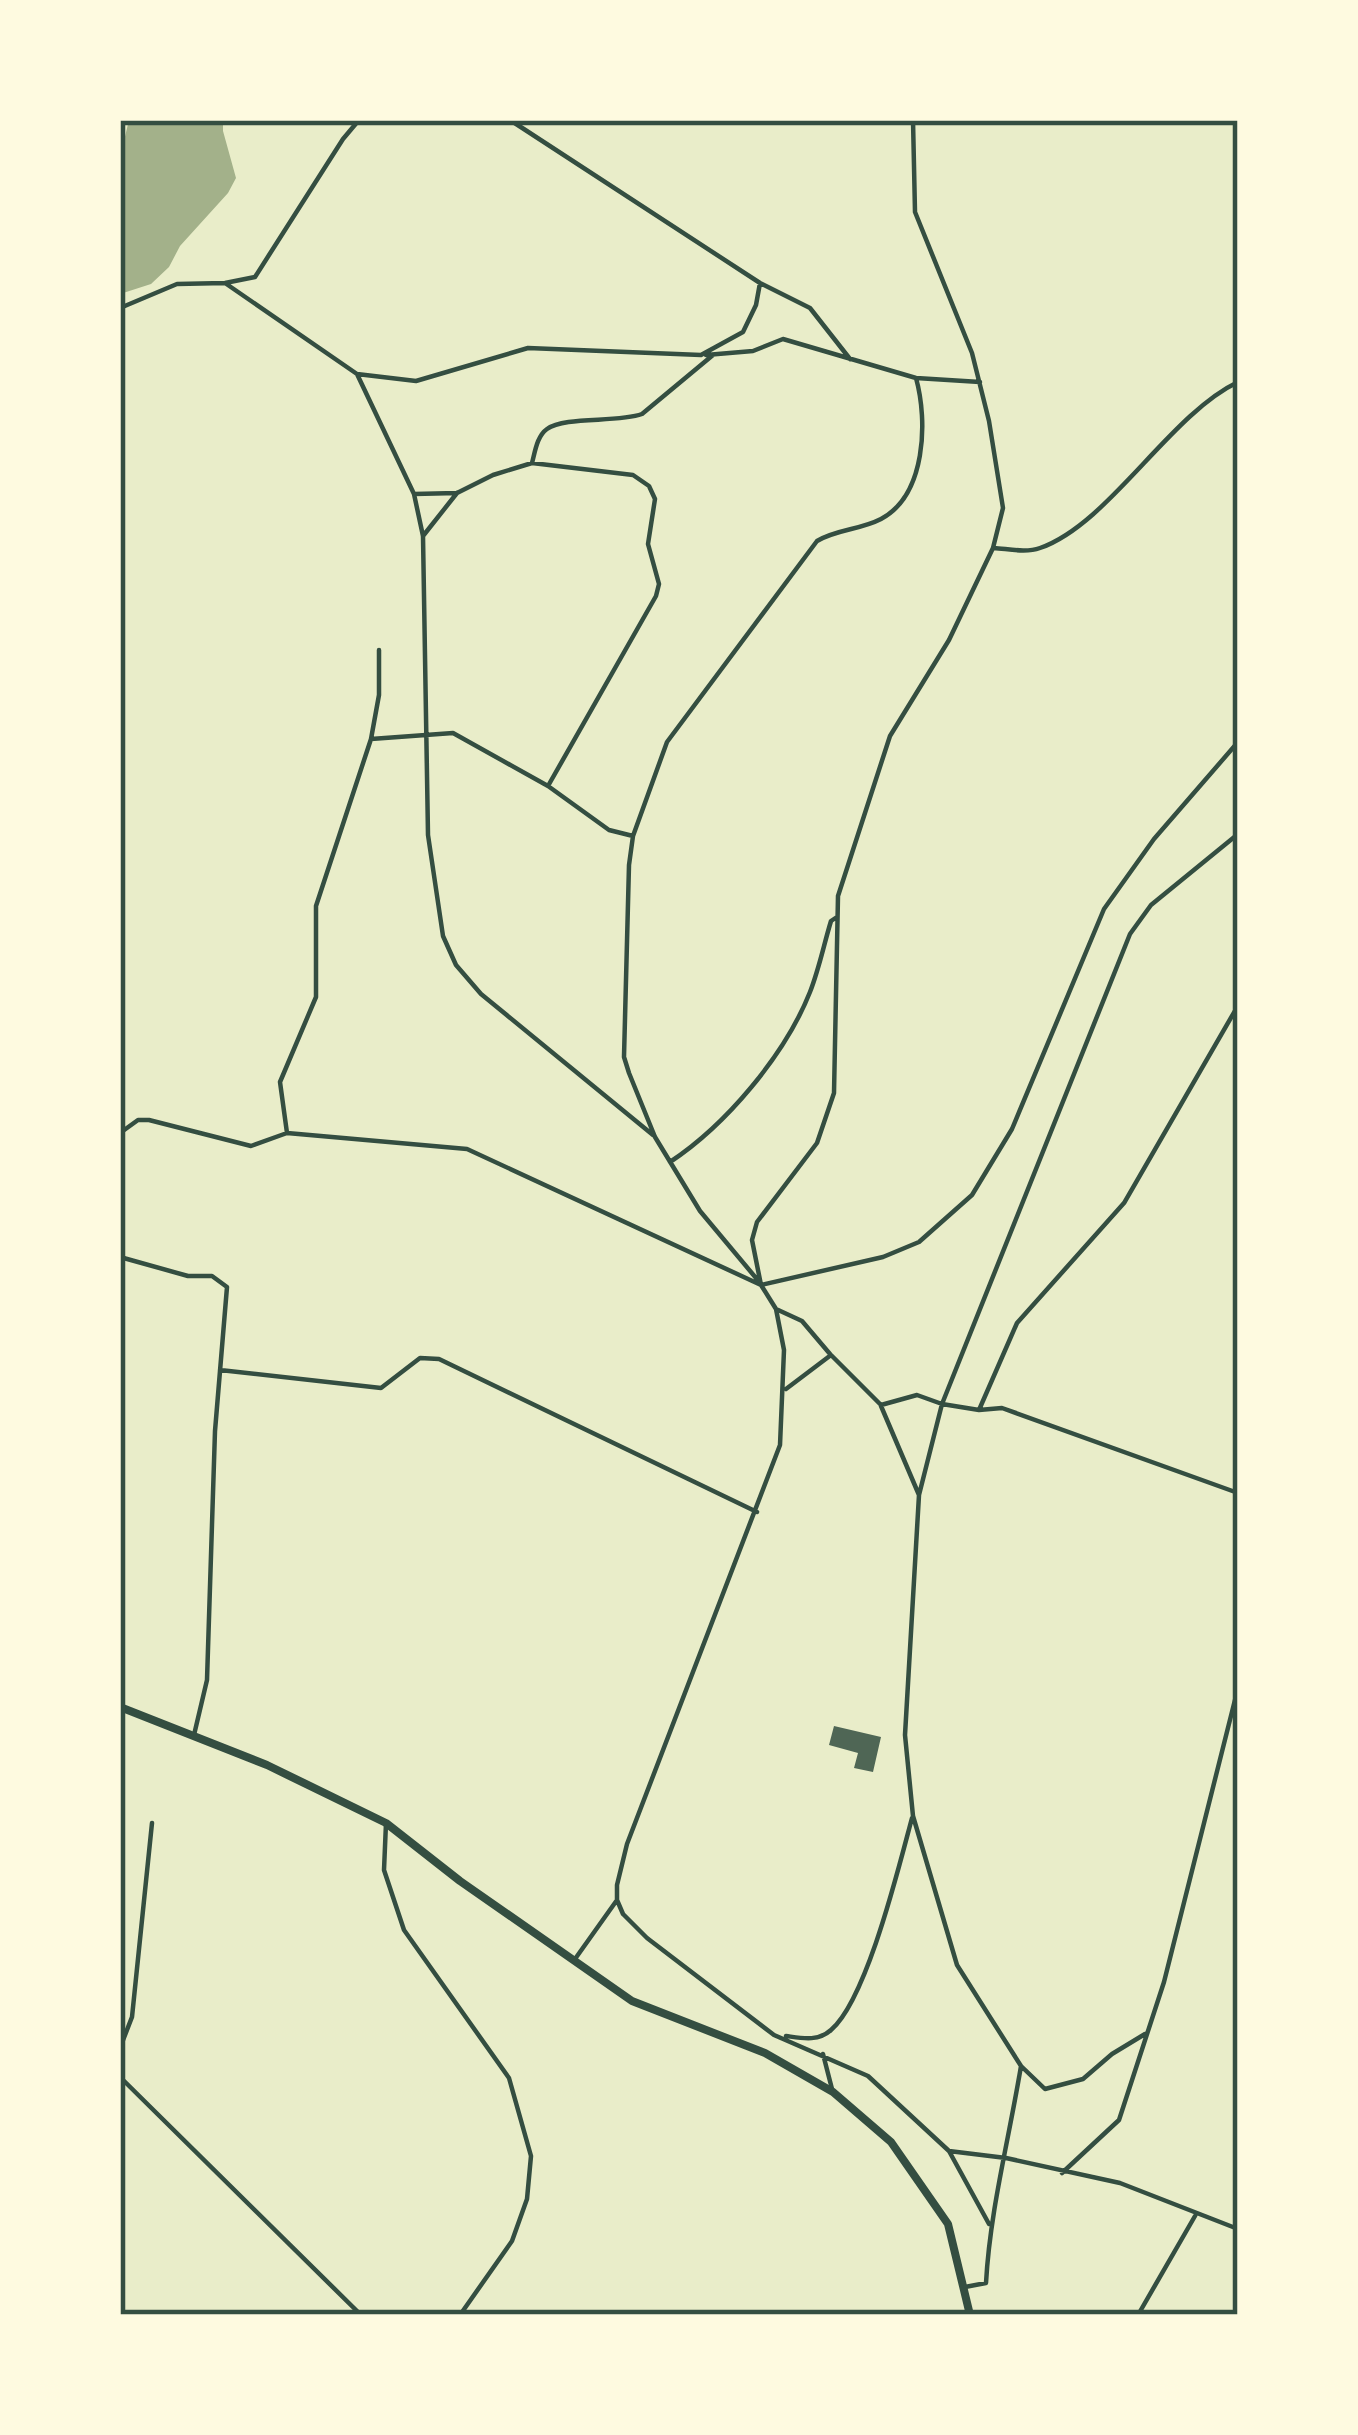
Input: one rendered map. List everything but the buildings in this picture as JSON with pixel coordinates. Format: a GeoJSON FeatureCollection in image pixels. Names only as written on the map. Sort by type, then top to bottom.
{"type":"FeatureCollection","features":[{"type":"Feature","properties":{"kind":"main road"},"geometry":{"type":"LineString","coordinates":[[120,1707],[267,1765],[386,1823],[460,1881],[632,2001],[765,2053],[833,2092],[891,2142],[948,2224],[970,2315]]}},
{"type":"Feature","properties":{"kind":"street"},"geometry":{"type":"LineString","coordinates":[[120,308],[177,284],[255,277],[359,120]]}},
{"type":"Feature","properties":{"kind":"street"},"geometry":{"type":"LineString","coordinates":[[510,120],[760,283],[810,308],[850,359]]}},
{"type":"Feature","properties":{"kind":"street"},"geometry":{"type":"LineString","coordinates":[[761,1285],[752,1240],[757,1222],[817,1143],[834,1094],[838,896],[890,736],[949,640],[993,548],[1003,508],[980,382],[962,321],[915,212],[913,120]]}},
{"type":"Feature","properties":{"kind":"street"},"geometry":{"type":"LineString","coordinates":[[225,283],[357,374],[416,381],[528,348],[713,355],[753,351],[783,339],[916,378],[980,382]]}},
{"type":"Feature","properties":{"kind":"street"},"geometry":{"type":"LineString","coordinates":[[701,355],[742,332],[756,305],[760,283]]}},
{"type":"Feature","properties":{"kind":"street"},"geometry":{"type":"LineString","coordinates":[[532,463],[540,437],[551,426],[642,414],[713,355]]}},
{"type":"Feature","properties":{"kind":"street"},"geometry":{"type":"LineString","coordinates":[[357,374],[414,494],[423,536],[428,836],[443,936],[455,965],[481,994],[655,1137]]}},
{"type":"Feature","properties":{"kind":"street"},"geometry":{"type":"LineString","coordinates":[[916,378],[924,440],[906,490],[883,518],[817,541],[667,742],[633,836],[624,1057],[655,1137],[670,1162],[700,1210],[776,1309],[785,1390],[780,1445],[688,1678],[616,1885],[622,1914],[647,1938],[774,2035],[868,2076],[949,2151],[989,2224]]}},
{"type":"Feature","properties":{"kind":"street"},"geometry":{"type":"LineString","coordinates":[[993,548],[1044,548],[1080,524],[1157,448],[1238,382]]}},
{"type":"Feature","properties":{"kind":"street"},"geometry":{"type":"LineString","coordinates":[[423,536],[457,493],[532,463],[633,475],[649,486],[655,499],[648,544],[659,584],[656,596],[548,786]]}},
{"type":"Feature","properties":{"kind":"street"},"geometry":{"type":"LineString","coordinates":[[414,494],[457,493]]}},
{"type":"Feature","properties":{"kind":"street"},"geometry":{"type":"LineString","coordinates":[[287,1132],[280,1082],[316,997],[316,905],[371,740],[380,650]]}},
{"type":"Feature","properties":{"kind":"street"},"geometry":{"type":"LineString","coordinates":[[371,740],[453,733],[548,786],[608,830],[633,836]]}},
{"type":"Feature","properties":{"kind":"street"},"geometry":{"type":"LineString","coordinates":[[120,1132],[137,1120],[149,1120],[250,1146],[287,1132],[467,1149],[761,1285],[883,1258],[919,1242],[972,1195],[1012,1129],[1104,909],[1154,839],[1238,742]]}},
{"type":"Feature","properties":{"kind":"street"},"geometry":{"type":"LineString","coordinates":[[1148,2032],[1112,2054],[1083,2080],[1046,2090],[1021,2066],[957,1965],[913,1816],[905,1736],[919,1495],[942,1404],[1130,934],[1151,904],[1238,834]]}},
{"type":"Feature","properties":{"kind":"street"},"geometry":{"type":"LineString","coordinates":[[670,1162],[705,1139],[782,1045],[810,992],[831,921],[837,917]]}},
{"type":"Feature","properties":{"kind":"street"},"geometry":{"type":"LineString","coordinates":[[979,1410],[1017,1323],[1124,1203],[1236,1009]]}},
{"type":"Feature","properties":{"kind":"street"},"geometry":{"type":"LineString","coordinates":[[120,1256],[223,1281],[227,1287],[207,1680],[193,1737]]}},
{"type":"Feature","properties":{"kind":"street"},"geometry":{"type":"LineString","coordinates":[[776,1309],[802,1321],[881,1405],[919,1495]]}},
{"type":"Feature","properties":{"kind":"street"},"geometry":{"type":"LineString","coordinates":[[785,1390],[830,1354]]}},
{"type":"Feature","properties":{"kind":"street"},"geometry":{"type":"LineString","coordinates":[[220,1370],[381,1388],[420,1358],[440,1359],[757,1512]]}},
{"type":"Feature","properties":{"kind":"street"},"geometry":{"type":"LineString","coordinates":[[881,1405],[917,1395],[979,1410],[1002,1408],[1238,1493]]}},
{"type":"Feature","properties":{"kind":"street"},"geometry":{"type":"LineString","coordinates":[[1062,2173],[1119,2120],[1164,1982],[1237,1693]]}},
{"type":"Feature","properties":{"kind":"street"},"geometry":{"type":"LineString","coordinates":[[774,2035],[811,2039],[831,2031],[847,2007],[884,1923],[913,1816]]}},
{"type":"Feature","properties":{"kind":"street"},"geometry":{"type":"LineString","coordinates":[[120,2048],[132,2017],[152,1822]]}},
{"type":"Feature","properties":{"kind":"street"},"geometry":{"type":"LineString","coordinates":[[386,1823],[384,1870],[404,1930],[509,2078],[531,2156],[527,2198],[512,2241],[460,2315]]}},
{"type":"Feature","properties":{"kind":"street"},"geometry":{"type":"LineString","coordinates":[[574,1961],[617,1900]]}},
{"type":"Feature","properties":{"kind":"street"},"geometry":{"type":"LineString","coordinates":[[823,2054],[833,2092]]}},
{"type":"Feature","properties":{"kind":"street"},"geometry":{"type":"LineString","coordinates":[[965,2287],[986,2284],[989,2224],[1021,2066]]}},
{"type":"Feature","properties":{"kind":"street"},"geometry":{"type":"LineString","coordinates":[[120,2077],[361,2315]]}},
{"type":"Feature","properties":{"kind":"street"},"geometry":{"type":"LineString","coordinates":[[949,2151],[1006,2158],[1120,2183],[1238,2230]]}},
{"type":"Feature","properties":{"kind":"street"},"geometry":{"type":"LineString","coordinates":[[1138,2315],[1197,2214]]}},
{"type":"Feature","properties":{"kind":"shaded area"},"geometry":{"type":"Polygon","coordinates":[[[129,120],[223,120],[236,178],[180,246],[169,267],[151,284],[120,294],[120,157],[129,120]]]}}]}
